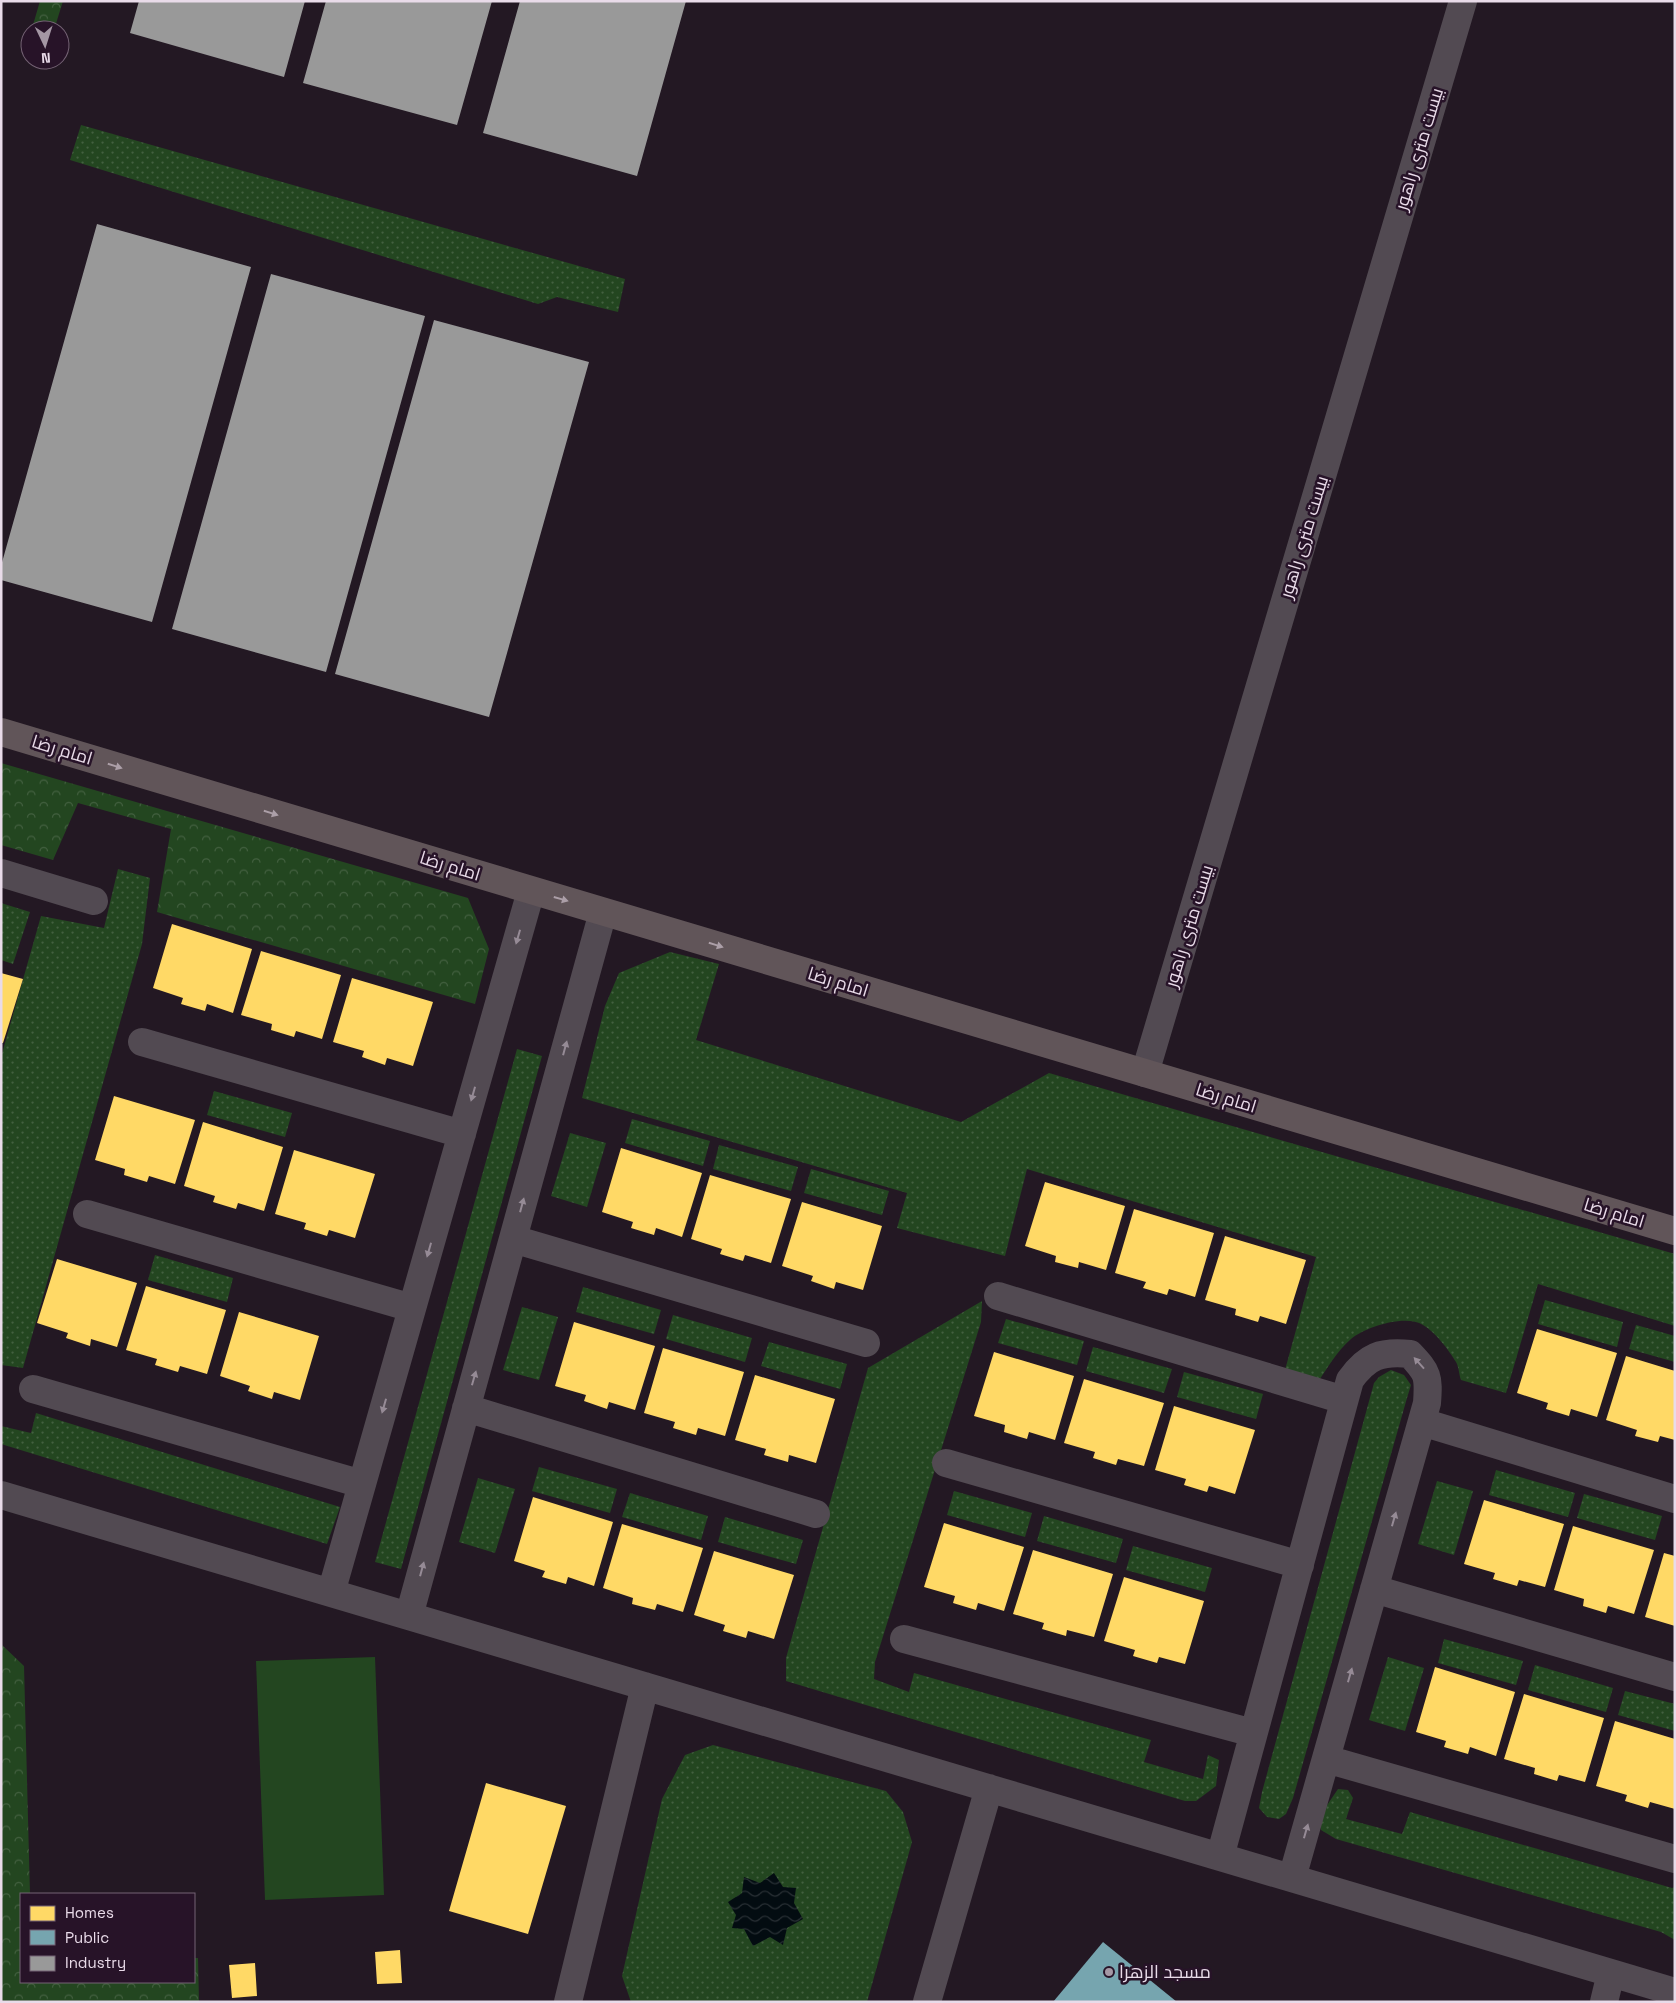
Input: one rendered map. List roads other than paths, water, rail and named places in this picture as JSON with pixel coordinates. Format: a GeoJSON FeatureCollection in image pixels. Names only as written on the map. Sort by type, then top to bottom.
{"type":"FeatureCollection","features":[{"type":"Feature","properties":{"kind":"main road","name":"امام رضا"},"geometry":{"type":"LineString","coordinates":[[1,732],[1675,1232]]}},
{"type":"Feature","properties":{"kind":"street","name":"بیست متری راهور"},"geometry":{"type":"LineString","coordinates":[[1145,1073],[1463,1]]}},
{"type":"Feature","properties":{"kind":"street"},"geometry":{"type":"LineString","coordinates":[[1,873],[94,901]]}},
{"type":"Feature","properties":{"kind":"street"},"geometry":{"type":"LineString","coordinates":[[331,1593],[531,891]]}},
{"type":"Feature","properties":{"kind":"street"},"geometry":{"type":"LineString","coordinates":[[409,1616],[603,912]]}},
{"type":"Feature","properties":{"kind":"street"},"geometry":{"type":"LineString","coordinates":[[142,1042],[462,1134]]}},
{"type":"Feature","properties":{"kind":"street"},"geometry":{"type":"LineString","coordinates":[[87,1214],[412,1308]]}},
{"type":"Feature","properties":{"kind":"street"},"geometry":{"type":"LineString","coordinates":[[513,1239],[866,1343]]}},
{"type":"Feature","properties":{"kind":"street"},"geometry":{"type":"LineString","coordinates":[[998,1296],[1344,1400]]}},
{"type":"Feature","properties":{"kind":"street"},"geometry":{"type":"LineString","coordinates":[[1220,1857],[1350,1380],[1360,1365],[1390,1352],[1410,1354],[1425,1370],[1428,1386],[1427,1403],[1292,1878]]}},
{"type":"Feature","properties":{"kind":"street"},"geometry":{"type":"LineString","coordinates":[[33,1388],[362,1484]]}},
{"type":"Feature","properties":{"kind":"street"},"geometry":{"type":"LineString","coordinates":[[466,1408],[816,1514]]}},
{"type":"Feature","properties":{"kind":"street"},"geometry":{"type":"LineString","coordinates":[[1422,1422],[1675,1499]]}},
{"type":"Feature","properties":{"kind":"street"},"geometry":{"type":"LineString","coordinates":[[946,1463],[1300,1565]]}},
{"type":"Feature","properties":{"kind":"street"},"geometry":{"type":"LineString","coordinates":[[1,1495],[1675,1992]]}},
{"type":"Feature","properties":{"kind":"street"},"geometry":{"type":"LineString","coordinates":[[1374,1589],[1675,1677]]}},
{"type":"Feature","properties":{"kind":"street"},"geometry":{"type":"LineString","coordinates":[[904,1640],[1253,1734]]}},
{"type":"Feature","properties":{"kind":"street"},"geometry":{"type":"LineString","coordinates":[[568,2002],[645,1686]]}},
{"type":"Feature","properties":{"kind":"street"},"geometry":{"type":"LineString","coordinates":[[1326,1759],[1675,1859]]}},
{"type":"Feature","properties":{"kind":"street"},"geometry":{"type":"LineString","coordinates":[[927,2002],[989,1788]]}},
{"type":"Feature","properties":{"kind":"street"},"geometry":{"type":"LineString","coordinates":[[1604,2002],[1611,1973]]}},
{"type":"Feature","properties":{"kind":"water"},"geometry":{"type":"Polygon","coordinates":[[[774,1873],[783,1887],[796,1888],[794,1903],[803,1919],[787,1928],[783,1945],[770,1937],[753,1946],[744,1929],[732,1928],[736,1915],[728,1902],[742,1893],[744,1877],[760,1883],[774,1873]]]}},
{"type":"Feature","properties":{"kind":"place","name":"مسجد الزهرا"},"geometry":{"type":"Point","coordinates":[1109,1972]}}]}
